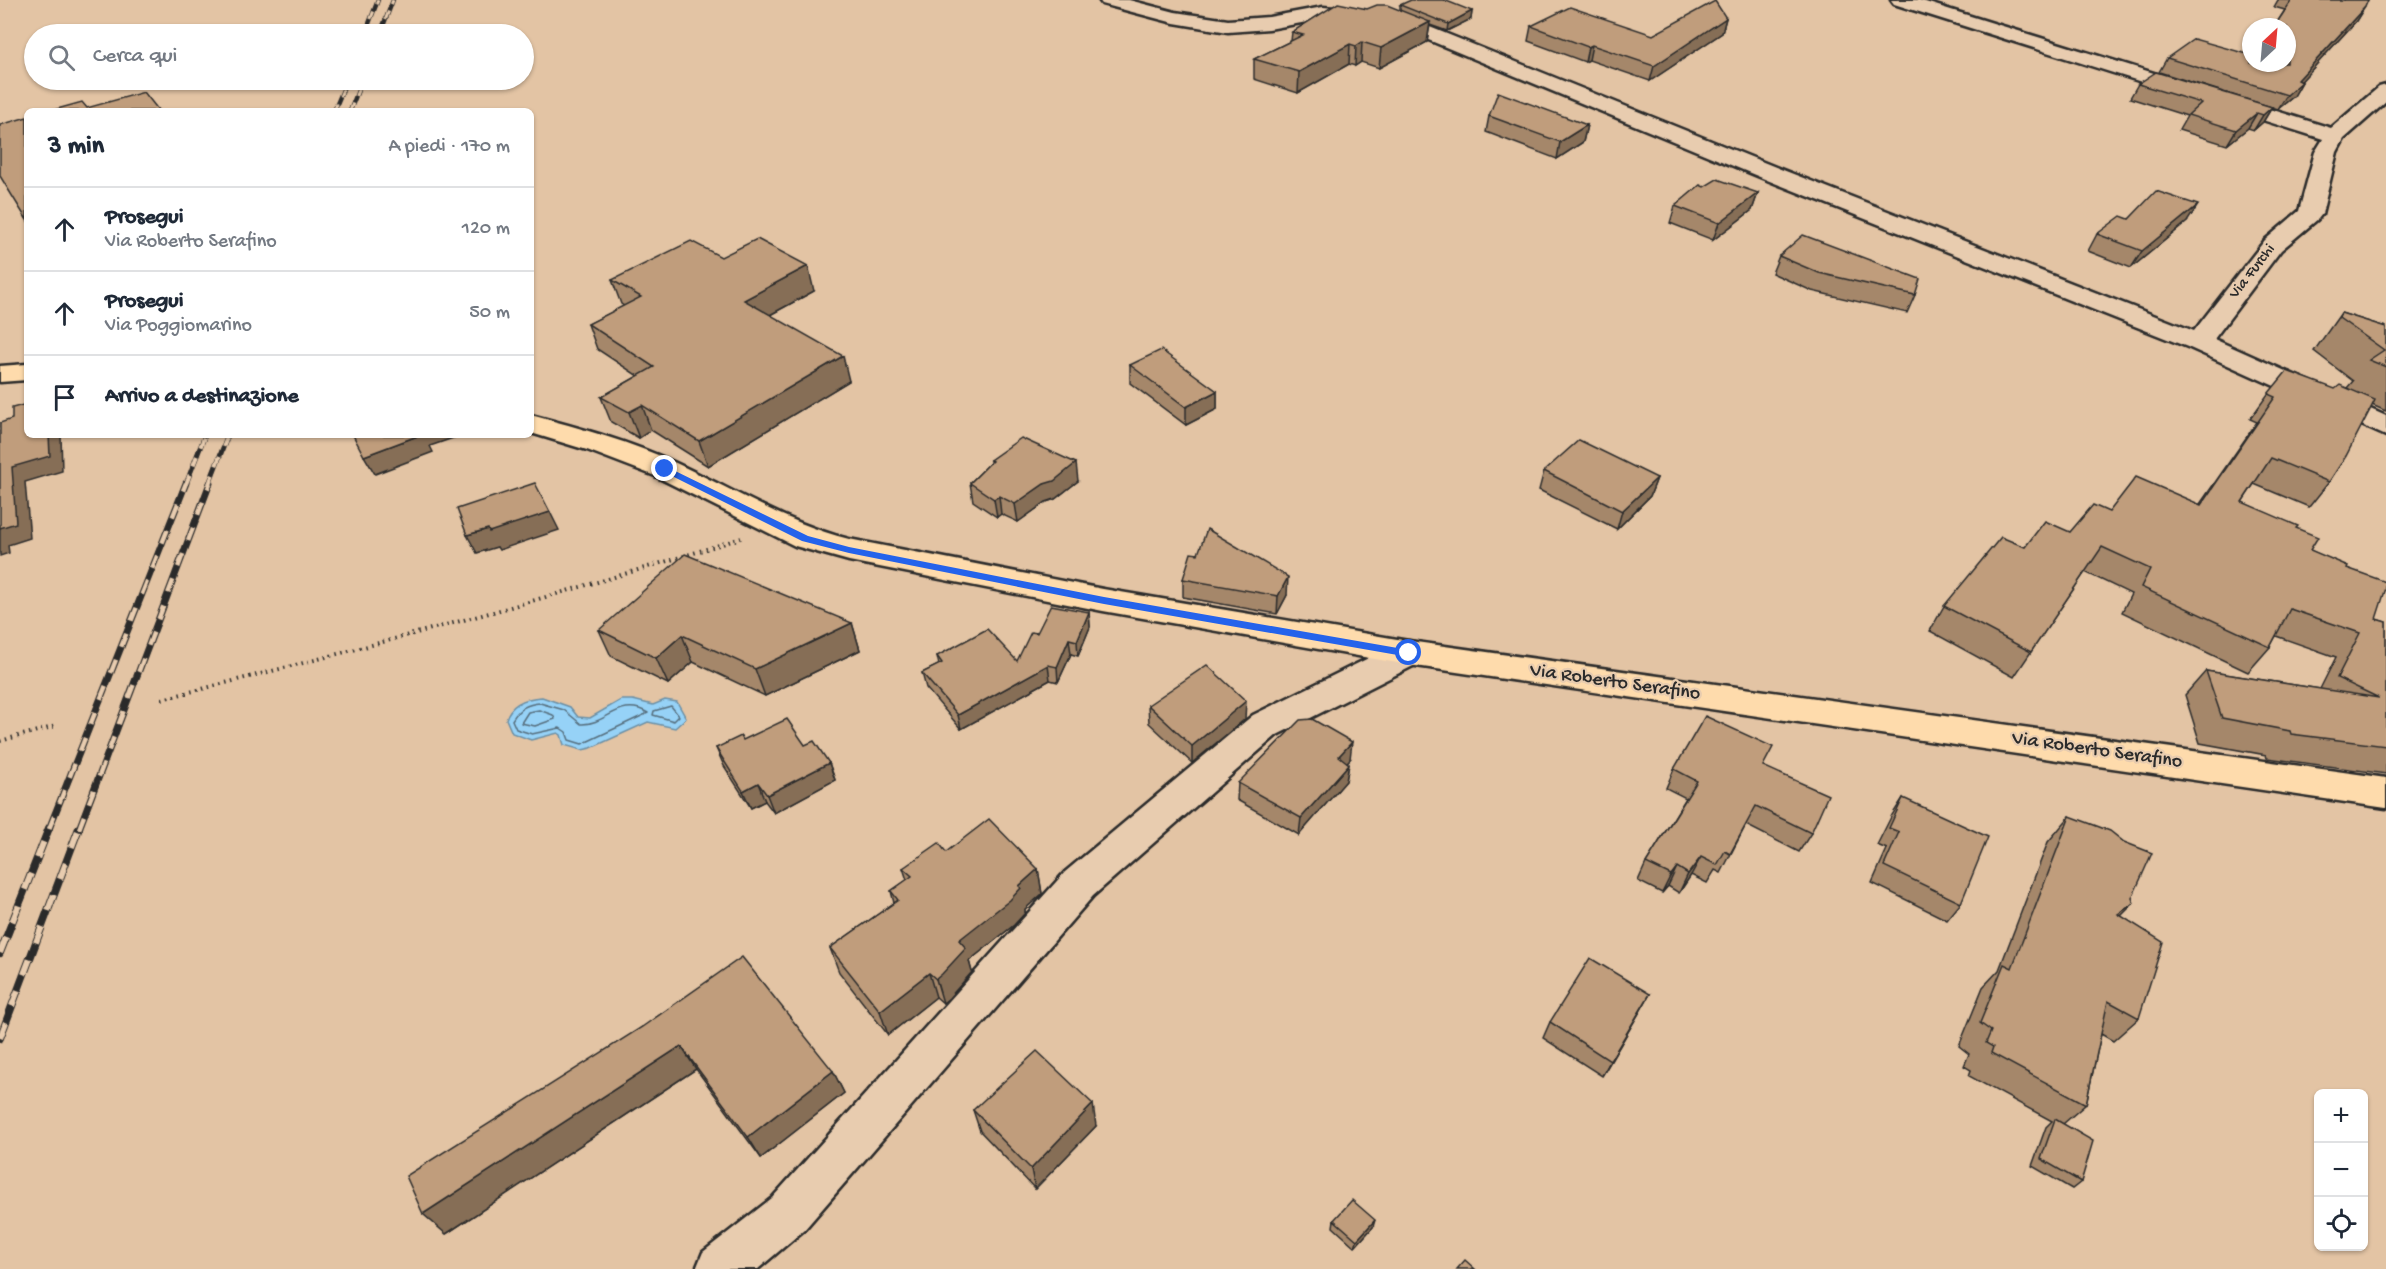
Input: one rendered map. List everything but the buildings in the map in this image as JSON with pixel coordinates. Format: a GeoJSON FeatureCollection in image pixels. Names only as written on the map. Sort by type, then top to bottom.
{"type":"FeatureCollection","features":[{"type":"Feature","properties":{"kind":"main road"},"geometry":{"type":"LineString","coordinates":[[0,374],[24,372]]}},
{"type":"Feature","properties":{"kind":"main road","name":"Via Roberto Serafino"},"geometry":{"type":"LineString","coordinates":[[534,425],[597,444],[665,469],[806,539],[849,550],[1104,600],[1409,653],[2386,793]]}},
{"type":"Feature","properties":{"kind":"street"},"geometry":{"type":"LineString","coordinates":[[1108,0],[1174,17],[1228,26],[1269,23],[1323,13],[1388,17],[1742,161],[2199,342],[2386,427]]}},
{"type":"Feature","properties":{"kind":"street"},"geometry":{"type":"LineString","coordinates":[[1900,0],[2335,136]]}},
{"type":"Feature","properties":{"kind":"street","name":"Via Furchi"},"geometry":{"type":"LineString","coordinates":[[2199,342],[2272,245],[2310,214],[2326,152],[2335,136],[2386,91]]}},
{"type":"Feature","properties":{"kind":"street"},"geometry":{"type":"LineString","coordinates":[[720,1269],[788,1214],[1079,884],[1265,725],[1409,653]]}},
{"type":"Feature","properties":{"kind":"path"},"geometry":{"type":"LineString","coordinates":[[162,699],[357,651],[640,571],[779,526]]}},
{"type":"Feature","properties":{"kind":"path"},"geometry":{"type":"LineString","coordinates":[[0,741],[56,726]]}},
{"type":"Feature","properties":{"kind":"water"},"geometry":{"type":"Polygon","coordinates":[[[542,697],[570,707],[578,717],[590,718],[621,700],[633,700],[653,705],[665,700],[677,702],[686,718],[675,728],[648,722],[582,750],[564,745],[558,733],[531,740],[512,733],[506,719],[511,709],[524,700],[542,697]]]}},
{"type":"Feature","properties":{"kind":"railway"},"geometry":{"type":"LineString","coordinates":[[369,24],[378,0]]}},
{"type":"Feature","properties":{"kind":"railway"},"geometry":{"type":"LineString","coordinates":[[384,24],[393,0]]}},
{"type":"Feature","properties":{"kind":"railway"},"geometry":{"type":"LineString","coordinates":[[335,108],[343,90]]}},
{"type":"Feature","properties":{"kind":"railway"},"geometry":{"type":"LineString","coordinates":[[351,108],[358,90]]}},
{"type":"Feature","properties":{"kind":"railway"},"geometry":{"type":"LineString","coordinates":[[186,484],[204,438]]}},
{"type":"Feature","properties":{"kind":"railway"},"geometry":{"type":"LineString","coordinates":[[209,484],[227,438]]}},
{"type":"Feature","properties":{"kind":"railway"},"geometry":{"type":"LineString","coordinates":[[49,829],[186,483]]}},
{"type":"Feature","properties":{"kind":"railway"},"geometry":{"type":"LineString","coordinates":[[79,829],[210,483]]}},
{"type":"Feature","properties":{"kind":"railway"},"geometry":{"type":"LineString","coordinates":[[0,953],[49,828]]}},
{"type":"Feature","properties":{"kind":"railway"},"geometry":{"type":"LineString","coordinates":[[0,1038],[79,828]]}},
{"type":"Feature","properties":{"kind":"route"},"geometry":{"type":"LineString","coordinates":[[665,469],[806,539],[849,550],[1104,600],[1409,653]]}}]}
